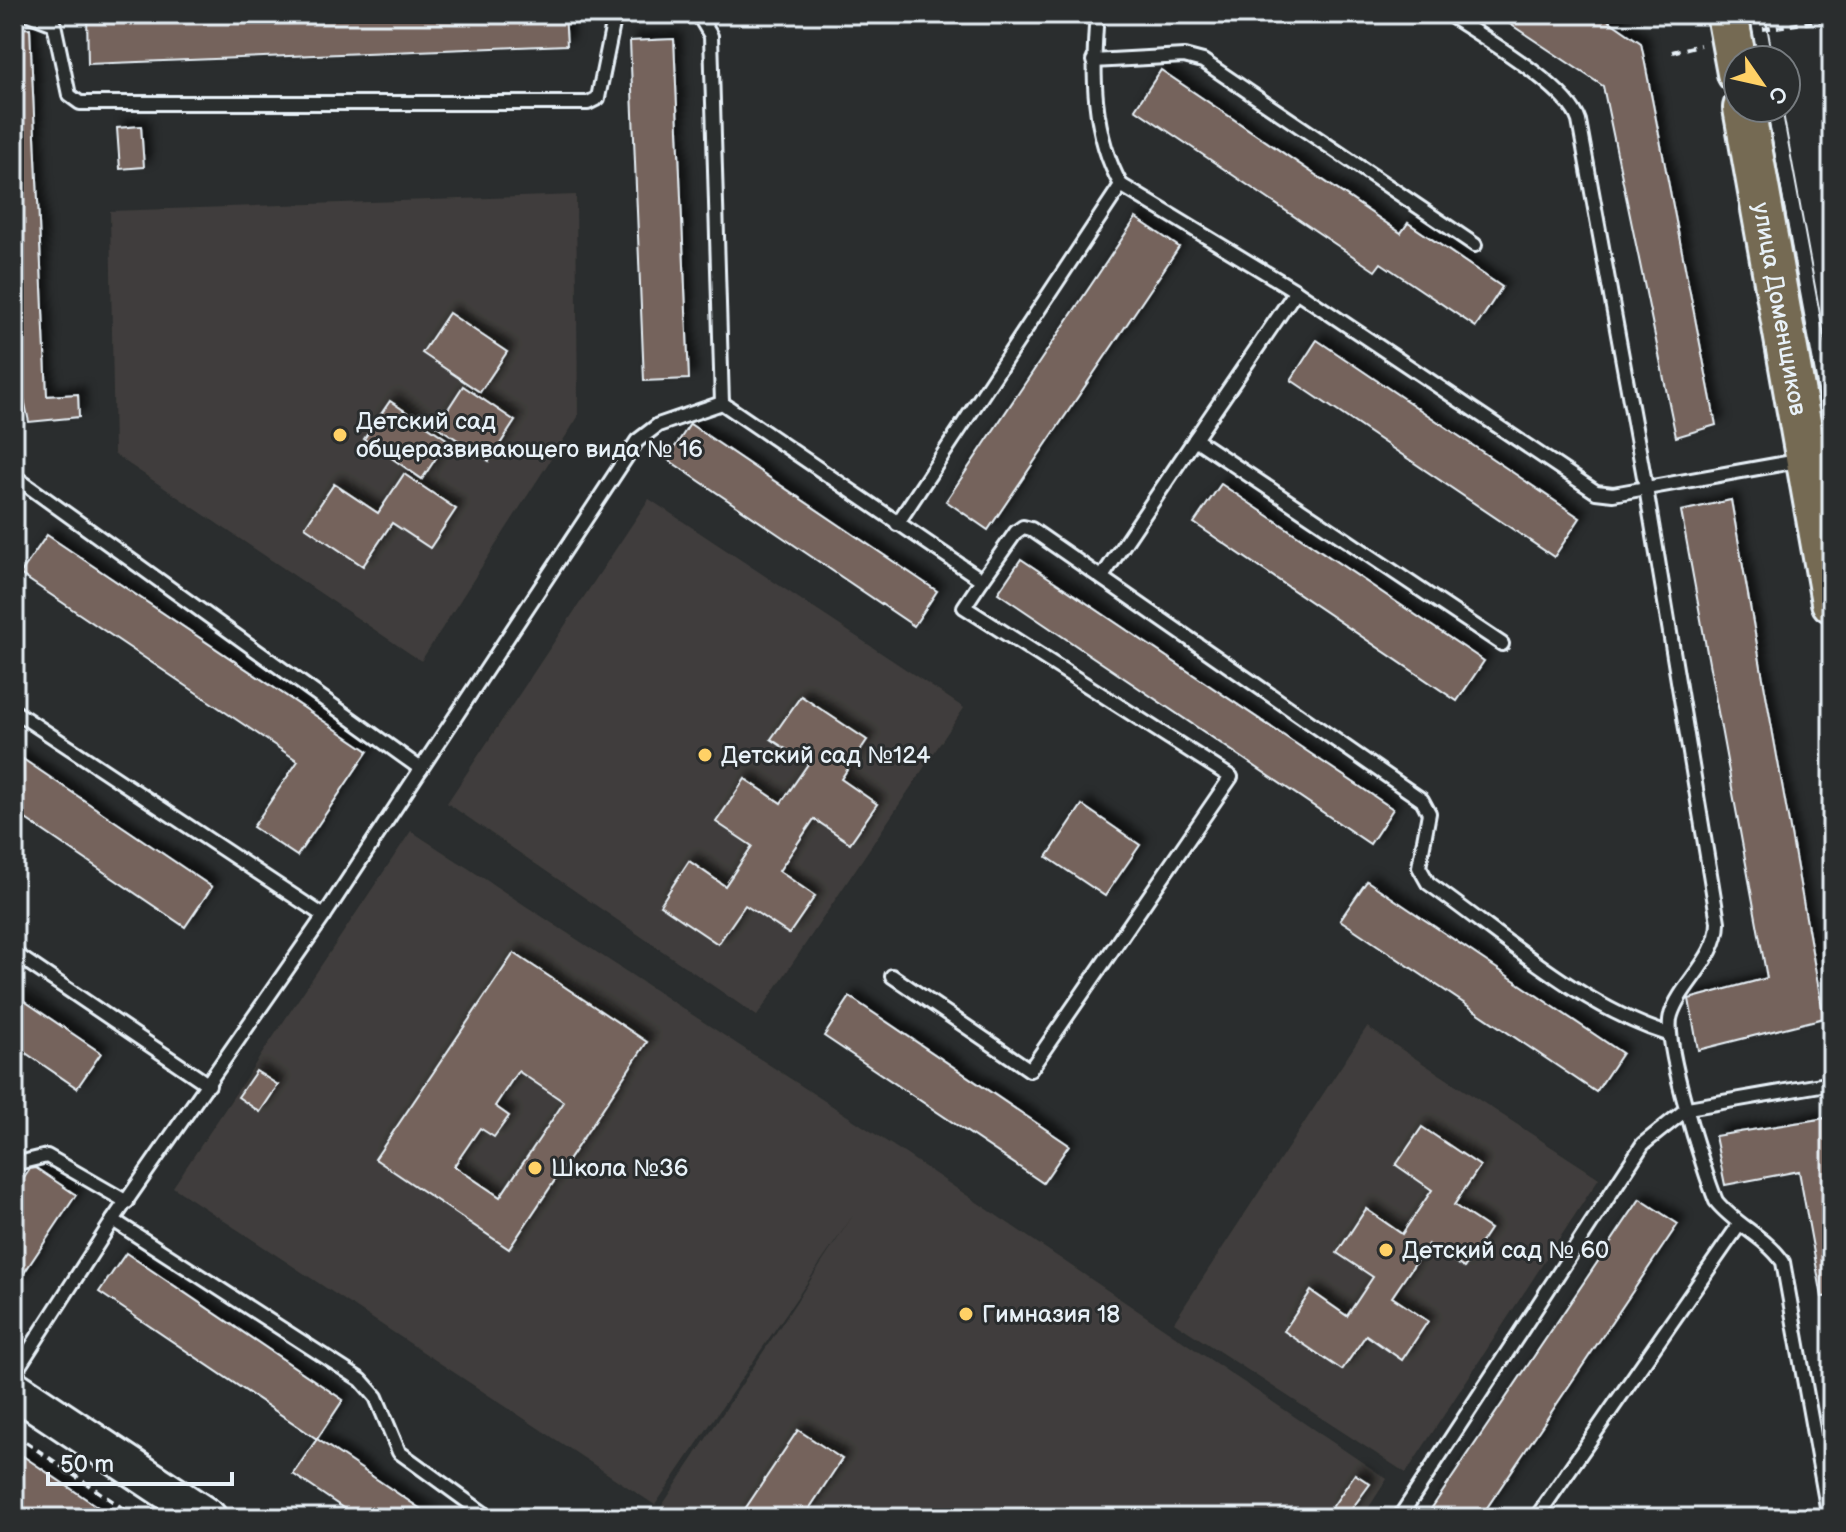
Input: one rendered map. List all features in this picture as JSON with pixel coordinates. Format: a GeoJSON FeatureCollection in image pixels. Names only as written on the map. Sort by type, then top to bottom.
{"type":"FeatureCollection","features":[{"type":"Feature","properties":{"kind":"main road"},"geometry":{"type":"LineString","coordinates":[[1727,14],[1733,44]]}},
{"type":"Feature","properties":{"kind":"main road","name":"улица Доменщиков"},"geometry":{"type":"LineString","coordinates":[[1747,124],[1832,602]]}},
{"type":"Feature","properties":{"kind":"street"},"geometry":{"type":"LineString","coordinates":[[14,1389],[208,1518]]}},
{"type":"Feature","properties":{"kind":"lane"},"geometry":{"type":"LineString","coordinates":[[28,14],[54,24],[69,95],[80,103],[592,103],[599,94],[615,14]]}},
{"type":"Feature","properties":{"kind":"lane"},"geometry":{"type":"LineString","coordinates":[[698,14],[711,36],[722,403]]}},
{"type":"Feature","properties":{"kind":"lane"},"geometry":{"type":"LineString","coordinates":[[1097,14],[1093,61],[1100,129],[1108,163],[1121,185],[1296,291],[1588,488],[1604,494],[1805,460]]}},
{"type":"Feature","properties":{"kind":"lane"},"geometry":{"type":"LineString","coordinates":[[1448,14],[1560,92],[1575,109],[1646,488],[1718,922],[1716,940],[1676,1003],[1668,1034],[1716,1201],[1739,1225],[1777,1253],[1786,1272],[1829,1518]]}},
{"type":"Feature","properties":{"kind":"lane"},"geometry":{"type":"LineString","coordinates":[[1093,61],[1184,56],[1203,61],[1475,245]]}},
{"type":"Feature","properties":{"kind":"lane"},"geometry":{"type":"LineString","coordinates":[[897,524],[1121,185]]}},
{"type":"Feature","properties":{"kind":"lane"},"geometry":{"type":"LineString","coordinates":[[1102,577],[1296,291]]}},
{"type":"Feature","properties":{"kind":"lane"},"geometry":{"type":"LineString","coordinates":[[722,403],[982,580]]}},
{"type":"Feature","properties":{"kind":"lane"},"geometry":{"type":"LineString","coordinates":[[14,1374],[113,1220],[324,916],[637,441],[658,425],[722,403]]}},
{"type":"Feature","properties":{"kind":"lane"},"geometry":{"type":"LineString","coordinates":[[1195,439],[1502,644]]}},
{"type":"Feature","properties":{"kind":"lane"},"geometry":{"type":"LineString","coordinates":[[14,476],[421,769]]}},
{"type":"Feature","properties":{"kind":"lane"},"geometry":{"type":"LineString","coordinates":[[892,976],[1030,1070],[1231,777],[964,607],[1023,527],[1031,529],[1102,577],[1422,800],[1429,813],[1419,867],[1428,883],[1600,1005],[1633,1023],[1668,1034]]}},
{"type":"Feature","properties":{"kind":"lane"},"geometry":{"type":"LineString","coordinates":[[14,711],[324,916]]}},
{"type":"Feature","properties":{"kind":"lane"},"geometry":{"type":"LineString","coordinates":[[14,953],[209,1085]]}},
{"type":"Feature","properties":{"kind":"lane"},"geometry":{"type":"LineString","coordinates":[[1399,1518],[1643,1144],[1688,1108],[1832,1083]]}},
{"type":"Feature","properties":{"kind":"lane"},"geometry":{"type":"LineString","coordinates":[[14,1164],[47,1156],[127,1202]]}},
{"type":"Feature","properties":{"kind":"lane"},"geometry":{"type":"LineString","coordinates":[[113,1220],[361,1380],[376,1397],[399,1452],[490,1518]]}},
{"type":"Feature","properties":{"kind":"lane"},"geometry":{"type":"LineString","coordinates":[[1536,1518],[1739,1225]]}},
{"type":"Feature","properties":{"kind":"path"},"geometry":{"type":"LineString","coordinates":[[14,1434],[137,1518]]}},
{"type":"Feature","properties":{"kind":"shaded area","name":"Детский сад общеразвивающего вида № 16"},"geometry":{"type":"Polygon","coordinates":[[[576,195],[578,417],[421,661],[114,454],[110,211],[576,195]]]}},
{"type":"Feature","properties":{"kind":"shaded area","name":"Детский сад №124"},"geometry":{"type":"Polygon","coordinates":[[[649,499],[964,708],[757,1016],[447,803],[649,499]]]}},
{"type":"Feature","properties":{"kind":"shaded area","name":"Школа №36"},"geometry":{"type":"Polygon","coordinates":[[[411,831],[898,1149],[1387,1479],[1362,1518],[654,1518],[854,1214],[655,1505],[173,1187],[411,831]]]}},
{"type":"Feature","properties":{"kind":"shaded area","name":"Детский сад № 60"},"geometry":{"type":"Polygon","coordinates":[[[1367,1027],[1599,1178],[1406,1473],[1174,1322],[1367,1027]]]}},
{"type":"Feature","properties":{"kind":"building"},"geometry":{"type":"Polygon","coordinates":[[[87,14],[565,14],[567,45],[88,64],[87,14]]]}},
{"type":"Feature","properties":{"kind":"building"},"geometry":{"type":"Polygon","coordinates":[[[1495,14],[1599,14],[1641,43],[1716,425],[1676,437],[1603,86],[1495,14]]]}},
{"type":"Feature","properties":{"kind":"building"},"geometry":{"type":"Polygon","coordinates":[[[30,28],[47,396],[78,394],[79,417],[29,422],[24,399],[14,400],[14,29],[30,28]]]}},
{"type":"Feature","properties":{"kind":"building"},"geometry":{"type":"Polygon","coordinates":[[[674,39],[689,379],[644,381],[630,41],[674,39]]]}},
{"type":"Feature","properties":{"kind":"building"},"geometry":{"type":"Polygon","coordinates":[[[1161,70],[1401,233],[1408,223],[1502,287],[1476,327],[1381,263],[1375,271],[1135,109],[1161,70]]]}},
{"type":"Feature","properties":{"kind":"building"},"geometry":{"type":"Polygon","coordinates":[[[141,126],[144,167],[120,169],[117,128],[141,126]]]}},
{"type":"Feature","properties":{"kind":"building"},"geometry":{"type":"Polygon","coordinates":[[[1136,218],[1179,247],[988,530],[946,501],[1136,218]]]}},
{"type":"Feature","properties":{"kind":"building"},"geometry":{"type":"Polygon","coordinates":[[[449,313],[507,352],[480,392],[422,353],[449,313]]]}},
{"type":"Feature","properties":{"kind":"building"},"geometry":{"type":"Polygon","coordinates":[[[1317,340],[1580,518],[1554,557],[1291,380],[1317,340]]]}},
{"type":"Feature","properties":{"kind":"building"},"geometry":{"type":"Polygon","coordinates":[[[463,386],[515,421],[489,461],[437,426],[463,386]]]}},
{"type":"Feature","properties":{"kind":"building"},"geometry":{"type":"Polygon","coordinates":[[[390,401],[448,440],[422,479],[364,439],[390,401]]]}},
{"type":"Feature","properties":{"kind":"building"},"geometry":{"type":"Polygon","coordinates":[[[690,424],[937,591],[914,626],[667,459],[690,424]]]}},
{"type":"Feature","properties":{"kind":"building"},"geometry":{"type":"Polygon","coordinates":[[[404,474],[456,509],[430,548],[392,523],[363,566],[305,527],[334,484],[378,513],[404,474]]]}},
{"type":"Feature","properties":{"kind":"building"},"geometry":{"type":"Polygon","coordinates":[[[1221,484],[1484,661],[1457,701],[1194,523],[1221,484]]]}},
{"type":"Feature","properties":{"kind":"building"},"geometry":{"type":"Polygon","coordinates":[[[1731,500],[1824,1018],[1698,1050],[1689,999],[1767,978],[1681,511],[1731,500]]]}},
{"type":"Feature","properties":{"kind":"building"},"geometry":{"type":"Polygon","coordinates":[[[47,535],[368,751],[297,856],[253,827],[298,761],[20,574],[47,535]]]}},
{"type":"Feature","properties":{"kind":"building"},"geometry":{"type":"Polygon","coordinates":[[[1021,559],[1393,809],[1370,844],[998,593],[1021,559]]]}},
{"type":"Feature","properties":{"kind":"building"},"geometry":{"type":"Polygon","coordinates":[[[801,696],[867,740],[841,779],[877,804],[850,843],[814,819],[779,871],[815,896],[789,934],[745,905],[718,944],[660,905],[689,861],[725,886],[752,846],[716,822],[745,779],[781,803],[808,764],[771,739],[801,696]]]}},
{"type":"Feature","properties":{"kind":"building"},"geometry":{"type":"Polygon","coordinates":[[[14,753],[212,887],[185,927],[14,811],[14,753]]]}},
{"type":"Feature","properties":{"kind":"building"},"geometry":{"type":"Polygon","coordinates":[[[1082,805],[1140,845],[1105,896],[1047,857],[1082,805]]]}},
{"type":"Feature","properties":{"kind":"building"},"geometry":{"type":"Polygon","coordinates":[[[1367,881],[1622,1053],[1596,1092],[1340,920],[1367,881]]]}},
{"type":"Feature","properties":{"kind":"building"},"geometry":{"type":"Polygon","coordinates":[[[514,953],[647,1042],[509,1249],[375,1159],[514,953]],[[518,1071],[495,1106],[509,1116],[494,1137],[480,1128],[454,1166],[500,1197],[564,1102],[518,1071]]]}},
{"type":"Feature","properties":{"kind":"building"},"geometry":{"type":"Polygon","coordinates":[[[14,994],[101,1053],[77,1088],[14,1045],[14,994]]]}},
{"type":"Feature","properties":{"kind":"building"},"geometry":{"type":"Polygon","coordinates":[[[850,997],[1069,1145],[1043,1183],[824,1036],[850,997]]]}},
{"type":"Feature","properties":{"kind":"building"},"geometry":{"type":"Polygon","coordinates":[[[256,1071],[278,1085],[260,1112],[238,1097],[256,1071]]]}},
{"type":"Feature","properties":{"kind":"building"},"geometry":{"type":"Polygon","coordinates":[[[1832,1117],[1832,1296],[1822,1297],[1799,1171],[1725,1185],[1715,1136],[1832,1117]]]}},
{"type":"Feature","properties":{"kind":"building"},"geometry":{"type":"Polygon","coordinates":[[[1422,1127],[1480,1166],[1454,1205],[1490,1229],[1464,1268],[1428,1244],[1392,1297],[1428,1321],[1402,1360],[1366,1335],[1342,1370],[1284,1331],[1311,1291],[1347,1316],[1373,1277],[1337,1253],[1366,1209],[1402,1234],[1432,1190],[1396,1165],[1422,1127]]]}},
{"type":"Feature","properties":{"kind":"building"},"geometry":{"type":"Polygon","coordinates":[[[36,1168],[76,1195],[14,1288],[14,1193],[30,1169],[36,1168]]]}},
{"type":"Feature","properties":{"kind":"building"},"geometry":{"type":"Polygon","coordinates":[[[1640,1199],[1678,1224],[1480,1518],[1425,1518],[1640,1199]]]}},
{"type":"Feature","properties":{"kind":"building"},"geometry":{"type":"Polygon","coordinates":[[[126,1253],[343,1400],[317,1439],[99,1292],[126,1253]]]}},
{"type":"Feature","properties":{"kind":"building"},"geometry":{"type":"Polygon","coordinates":[[[798,1430],[842,1459],[803,1518],[739,1518],[798,1430]]]}},
{"type":"Feature","properties":{"kind":"building"},"geometry":{"type":"Polygon","coordinates":[[[317,1439],[434,1518],[358,1518],[293,1474],[317,1439]]]}},
{"type":"Feature","properties":{"kind":"building"},"geometry":{"type":"Polygon","coordinates":[[[14,1450],[114,1518],[29,1518],[14,1508],[14,1450]]]}},
{"type":"Feature","properties":{"kind":"building"},"geometry":{"type":"Polygon","coordinates":[[[1355,1474],[1370,1484],[1345,1518],[1331,1509],[1355,1474]]]}},
{"type":"Feature","properties":{"kind":"tram line"},"geometry":{"type":"LineString","coordinates":[[1749,14],[1754,44]]}},
{"type":"Feature","properties":{"kind":"tram line"},"geometry":{"type":"LineString","coordinates":[[1765,14],[1770,44]]}},
{"type":"Feature","properties":{"kind":"tram line"},"geometry":{"type":"LineString","coordinates":[[1769,124],[1832,466]]}},
{"type":"Feature","properties":{"kind":"tram line"},"geometry":{"type":"LineString","coordinates":[[1785,124],[1832,379]]}},
{"type":"Feature","properties":{"kind":"place","name":"Детский сад общеразвивающего вида № 16"},"geometry":{"type":"Point","coordinates":[340,435]}},
{"type":"Feature","properties":{"kind":"place","name":"Детский сад №124"},"geometry":{"type":"Point","coordinates":[705,755]}},
{"type":"Feature","properties":{"kind":"place","name":"Школа №36"},"geometry":{"type":"Point","coordinates":[535,1168]}},
{"type":"Feature","properties":{"kind":"place","name":"Детский сад № 60"},"geometry":{"type":"Point","coordinates":[1386,1250]}},
{"type":"Feature","properties":{"kind":"place","name":"Гимназия 18"},"geometry":{"type":"Point","coordinates":[966,1314]}}]}
